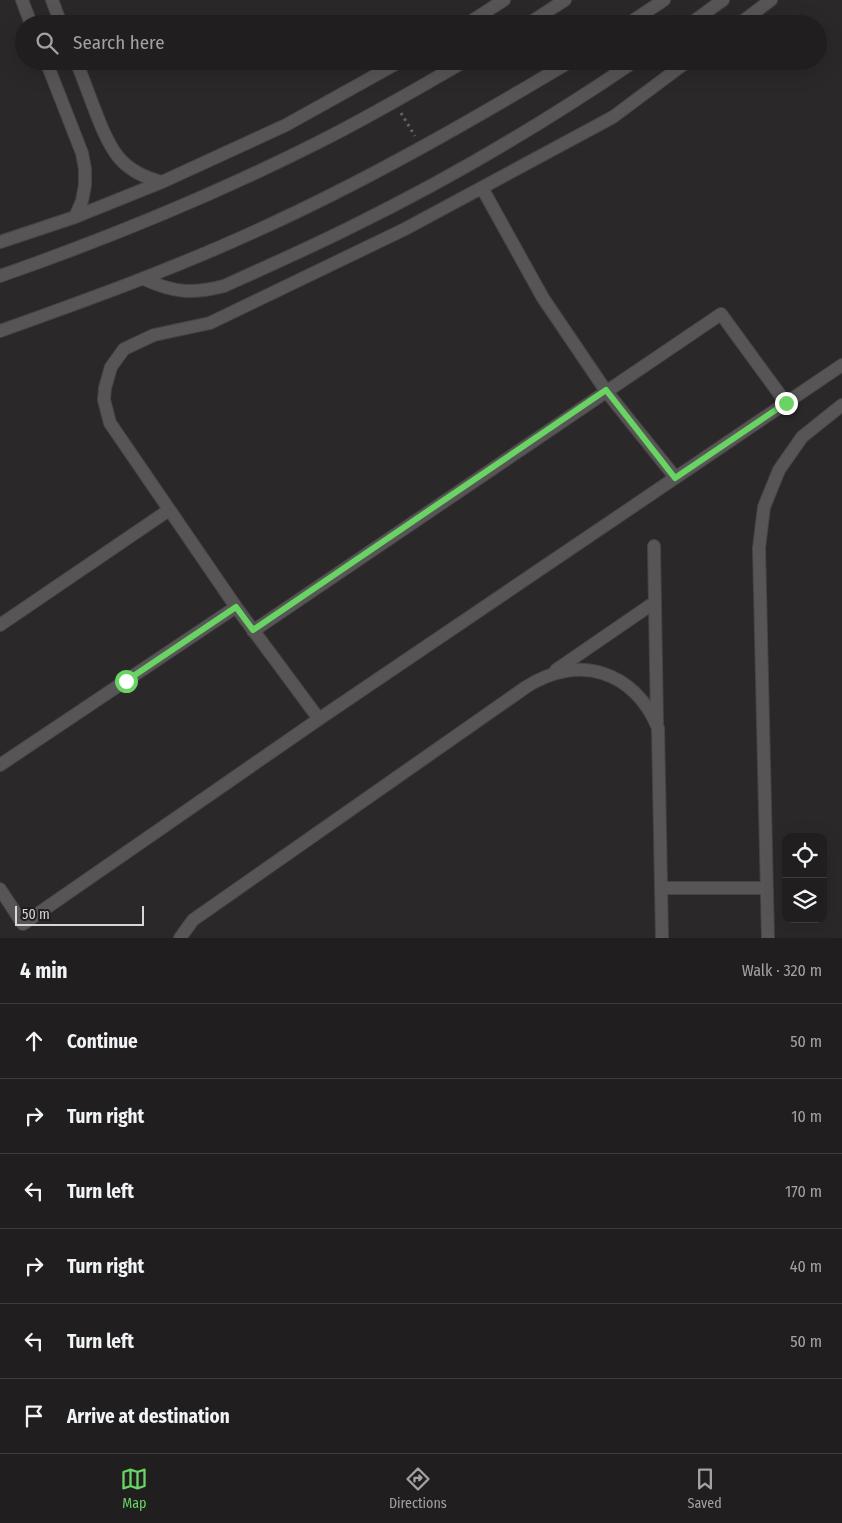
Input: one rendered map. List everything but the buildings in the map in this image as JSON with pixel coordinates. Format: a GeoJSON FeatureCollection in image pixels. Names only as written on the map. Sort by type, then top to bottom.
{"type":"FeatureCollection","features":[{"type":"Feature","properties":{"kind":"street"},"geometry":{"type":"LineString","coordinates":[[22,0],[28,15]]}},
{"type":"Feature","properties":{"kind":"street"},"geometry":{"type":"LineString","coordinates":[[52,0],[58,15]]}},
{"type":"Feature","properties":{"kind":"street"},"geometry":{"type":"LineString","coordinates":[[481,15],[504,0]]}},
{"type":"Feature","properties":{"kind":"street"},"geometry":{"type":"LineString","coordinates":[[542,15],[565,0]]}},
{"type":"Feature","properties":{"kind":"street"},"geometry":{"type":"LineString","coordinates":[[642,15],[664,0]]}},
{"type":"Feature","properties":{"kind":"street"},"geometry":{"type":"LineString","coordinates":[[702,15],[723,0]]}},
{"type":"Feature","properties":{"kind":"street"},"geometry":{"type":"LineString","coordinates":[[751,15],[771,0]]}},
{"type":"Feature","properties":{"kind":"street"},"geometry":{"type":"LineString","coordinates":[[50,70],[82,152],[85,168],[85,185],[82,201],[75,217]]}},
{"type":"Feature","properties":{"kind":"street"},"geometry":{"type":"LineString","coordinates":[[79,70],[104,134],[117,157],[138,174],[162,182]]}},
{"type":"Feature","properties":{"kind":"street"},"geometry":{"type":"LineString","coordinates":[[0,242],[75,217],[162,182],[286,125],[385,70]]}},
{"type":"Feature","properties":{"kind":"street"},"geometry":{"type":"LineString","coordinates":[[0,276],[127,229],[224,187],[319,142],[449,70]]}},
{"type":"Feature","properties":{"kind":"street"},"geometry":{"type":"LineString","coordinates":[[0,331],[144,279],[258,230],[368,176],[477,118],[556,70]]}},
{"type":"Feature","properties":{"kind":"street"},"geometry":{"type":"LineString","coordinates":[[144,279],[163,288],[184,292],[204,291],[224,286],[351,227],[475,161],[622,70]]}},
{"type":"Feature","properties":{"kind":"street"},"geometry":{"type":"LineString","coordinates":[[319,719],[236,607],[116,434],[106,412],[104,400],[107,377],[116,358],[124,349],[154,335],[210,323],[405,229],[613,117],[676,70]]}},
{"type":"Feature","properties":{"kind":"street"},"geometry":{"type":"LineString","coordinates":[[482,188],[543,298],[606,390],[675,478]]}},
{"type":"Feature","properties":{"kind":"street"},"geometry":{"type":"LineString","coordinates":[[253,630],[721,314],[786,403]]}},
{"type":"Feature","properties":{"kind":"street"},"geometry":{"type":"LineString","coordinates":[[0,889],[23,924],[319,719],[842,364]]}},
{"type":"Feature","properties":{"kind":"street"},"geometry":{"type":"LineString","coordinates":[[768,938],[759,548],[764,507],[779,470],[802,437],[842,405]]}},
{"type":"Feature","properties":{"kind":"street"},"geometry":{"type":"LineString","coordinates":[[0,625],[169,510]]}},
{"type":"Feature","properties":{"kind":"street"},"geometry":{"type":"LineString","coordinates":[[654,546],[662,938]]}},
{"type":"Feature","properties":{"kind":"street"},"geometry":{"type":"LineString","coordinates":[[180,938],[193,920],[526,687],[550,674],[655,602]]}},
{"type":"Feature","properties":{"kind":"street"},"geometry":{"type":"LineString","coordinates":[[0,765],[236,607]]}},
{"type":"Feature","properties":{"kind":"street"},"geometry":{"type":"LineString","coordinates":[[550,674],[578,669],[592,670],[617,679],[638,695],[646,705],[658,728]]}},
{"type":"Feature","properties":{"kind":"street"},"geometry":{"type":"LineString","coordinates":[[661,888],[767,888]]}},
{"type":"Feature","properties":{"kind":"path"},"geometry":{"type":"LineString","coordinates":[[394,102],[422,147]]}},
{"type":"Feature","properties":{"kind":"route"},"geometry":{"type":"LineString","coordinates":[[126,681],[236,607],[253,630],[606,390],[675,478],[786,403]]}}]}
